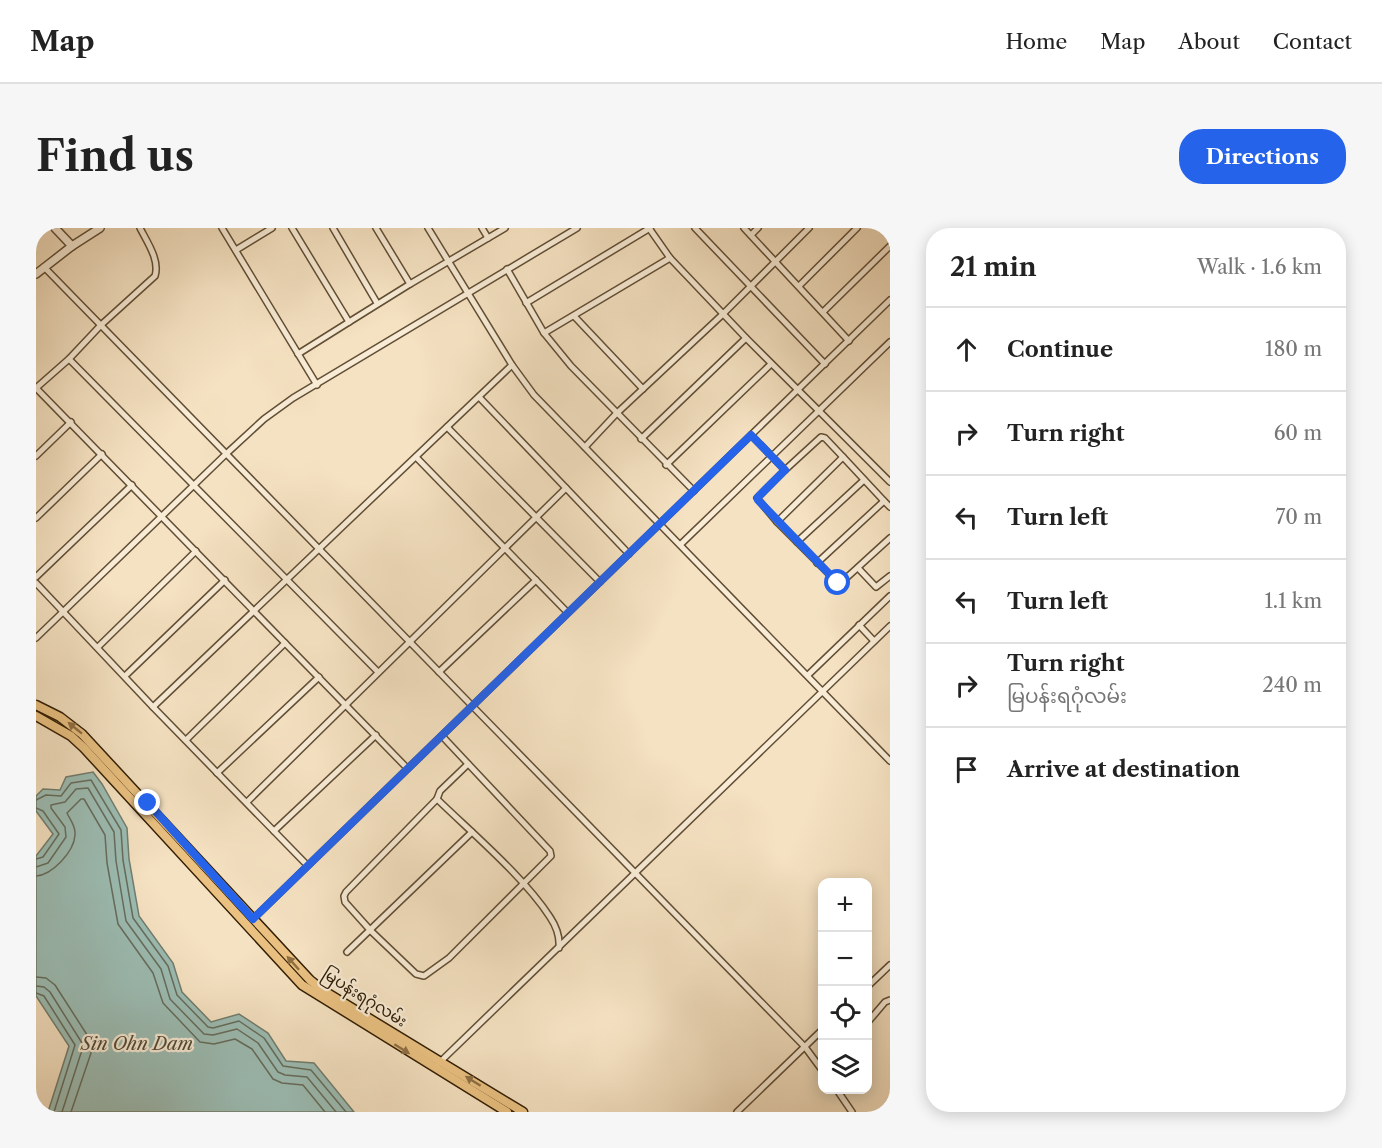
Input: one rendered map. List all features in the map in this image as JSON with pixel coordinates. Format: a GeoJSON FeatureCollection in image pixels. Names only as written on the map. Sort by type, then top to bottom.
{"type":"FeatureCollection","features":[{"type":"Feature","properties":{"kind":"main road","name":"မြပန်းရဂုံလမ်း"},"geometry":{"type":"LineString","coordinates":[[36,705],[60,717],[82,734],[308,990],[507,1112]]}},
{"type":"Feature","properties":{"kind":"main road","name":"မြပန်းရဂုံလမ်း"},"geometry":{"type":"LineString","coordinates":[[36,716],[71,736],[84,748],[249,922],[316,986],[523,1112]]}},
{"type":"Feature","properties":{"kind":"street"},"geometry":{"type":"LineString","coordinates":[[55,228],[72,246]]}},
{"type":"Feature","properties":{"kind":"street"},"geometry":{"type":"LineString","coordinates":[[36,274],[100,228]]}},
{"type":"Feature","properties":{"kind":"street"},"geometry":{"type":"LineString","coordinates":[[140,228],[152,252],[156,272],[150,282],[36,388],[407,768]]}},
{"type":"Feature","properties":{"kind":"street"},"geometry":{"type":"LineString","coordinates":[[222,228],[317,385]]}},
{"type":"Feature","properties":{"kind":"street"},"geometry":{"type":"LineString","coordinates":[[236,250],[272,228]]}},
{"type":"Feature","properties":{"kind":"street"},"geometry":{"type":"LineString","coordinates":[[292,228],[349,321]]}},
{"type":"Feature","properties":{"kind":"street"},"geometry":{"type":"LineString","coordinates":[[333,228],[377,303]]}},
{"type":"Feature","properties":{"kind":"street"},"geometry":{"type":"LineString","coordinates":[[376,228],[410,284]]}},
{"type":"Feature","properties":{"kind":"street"},"geometry":{"type":"LineString","coordinates":[[428,228],[512,366],[534,395],[890,761]]}},
{"type":"Feature","properties":{"kind":"street"},"geometry":{"type":"LineString","coordinates":[[482,228],[488,238]]}},
{"type":"Feature","properties":{"kind":"street"},"geometry":{"type":"LineString","coordinates":[[298,354],[377,303],[505,228]]}},
{"type":"Feature","properties":{"kind":"street"},"geometry":{"type":"LineString","coordinates":[[36,638],[264,419],[293,398],[578,228]]}},
{"type":"Feature","properties":{"kind":"street"},"geometry":{"type":"LineString","coordinates":[[526,303],[649,228],[670,258],[723,314],[890,482]]}},
{"type":"Feature","properties":{"kind":"street"},"geometry":{"type":"LineString","coordinates":[[695,228],[825,364]]}},
{"type":"Feature","properties":{"kind":"street"},"geometry":{"type":"LineString","coordinates":[[744,228],[849,341]]}},
{"type":"Feature","properties":{"kind":"street"},"geometry":{"type":"LineString","coordinates":[[751,235],[758,228]]}},
{"type":"Feature","properties":{"kind":"street"},"geometry":{"type":"LineString","coordinates":[[585,447],[616,414],[723,314],[808,228]]}},
{"type":"Feature","properties":{"kind":"street"},"geometry":{"type":"LineString","coordinates":[[799,286],[857,228]]}},
{"type":"Feature","properties":{"kind":"street"},"geometry":{"type":"LineString","coordinates":[[823,312],[890,246]]}},
{"type":"Feature","properties":{"kind":"street"},"geometry":{"type":"LineString","coordinates":[[544,333],[670,258]]}},
{"type":"Feature","properties":{"kind":"street"},"geometry":{"type":"LineString","coordinates":[[44,267],[805,1047],[818,1065]]}},
{"type":"Feature","properties":{"kind":"street"},"geometry":{"type":"LineString","coordinates":[[507,269],[544,333],[571,366],[694,491]]}},
{"type":"Feature","properties":{"kind":"street"},"geometry":{"type":"LineString","coordinates":[[249,922],[890,300]]}},
{"type":"Feature","properties":{"kind":"street"},"geometry":{"type":"LineString","coordinates":[[574,316],[643,389]]}},
{"type":"Feature","properties":{"kind":"street"},"geometry":{"type":"LineString","coordinates":[[641,439],[746,338]]}},
{"type":"Feature","properties":{"kind":"street"},"geometry":{"type":"LineString","coordinates":[[681,544],[890,342]]}},
{"type":"Feature","properties":{"kind":"street"},"geometry":{"type":"LineString","coordinates":[[69,359],[378,672]]}},
{"type":"Feature","properties":{"kind":"street"},"geometry":{"type":"LineString","coordinates":[[666,465],[771,364]]}},
{"type":"Feature","properties":{"kind":"street"},"geometry":{"type":"LineString","coordinates":[[153,707],[512,366]]}},
{"type":"Feature","properties":{"kind":"street"},"geometry":{"type":"LineString","coordinates":[[479,397],[629,554]]}},
{"type":"Feature","properties":{"kind":"street"},"geometry":{"type":"LineString","coordinates":[[36,456],[71,422]]}},
{"type":"Feature","properties":{"kind":"street"},"geometry":{"type":"LineString","coordinates":[[447,427],[600,582]]}},
{"type":"Feature","properties":{"kind":"street"},"geometry":{"type":"LineString","coordinates":[[751,435],[785,470]]}},
{"type":"Feature","properties":{"kind":"street"},"geometry":{"type":"LineString","coordinates":[[890,507],[825,438],[821,437],[757,498],[777,522],[838,583],[890,538]]}},
{"type":"Feature","properties":{"kind":"street"},"geometry":{"type":"LineString","coordinates":[[36,518],[102,454]]}},
{"type":"Feature","properties":{"kind":"street"},"geometry":{"type":"LineString","coordinates":[[416,457],[567,612]]}},
{"type":"Feature","properties":{"kind":"street"},"geometry":{"type":"LineString","coordinates":[[777,522],[843,457]]}},
{"type":"Feature","properties":{"kind":"street"},"geometry":{"type":"LineString","coordinates":[[797,542],[864,480]]}},
{"type":"Feature","properties":{"kind":"street"},"geometry":{"type":"LineString","coordinates":[[36,577],[132,485]]}},
{"type":"Feature","properties":{"kind":"street"},"geometry":{"type":"LineString","coordinates":[[247,802],[566,488]]}},
{"type":"Feature","properties":{"kind":"street"},"geometry":{"type":"LineString","coordinates":[[817,563],[884,501]]}},
{"type":"Feature","properties":{"kind":"street"},"geometry":{"type":"LineString","coordinates":[[98,647],[196,551]]}},
{"type":"Feature","properties":{"kind":"street"},"geometry":{"type":"LineString","coordinates":[[858,568],[876,586],[890,576]]}},
{"type":"Feature","properties":{"kind":"street"},"geometry":{"type":"LineString","coordinates":[[125,676],[225,580]]}},
{"type":"Feature","properties":{"kind":"street"},"geometry":{"type":"LineString","coordinates":[[439,672],[536,580]]}},
{"type":"Feature","properties":{"kind":"street"},"geometry":{"type":"LineString","coordinates":[[36,583],[307,865]]}},
{"type":"Feature","properties":{"kind":"street"},"geometry":{"type":"LineString","coordinates":[[808,675],[890,596]]}},
{"type":"Feature","properties":{"kind":"street"},"geometry":{"type":"LineString","coordinates":[[859,626],[874,641]]}},
{"type":"Feature","properties":{"kind":"street"},"geometry":{"type":"LineString","coordinates":[[435,1069],[441,1060],[890,626]]}},
{"type":"Feature","properties":{"kind":"street"},"geometry":{"type":"LineString","coordinates":[[186,740],[285,643]]}},
{"type":"Feature","properties":{"kind":"street"},"geometry":{"type":"LineString","coordinates":[[218,773],[319,677]]}},
{"type":"Feature","properties":{"kind":"street"},"geometry":{"type":"LineString","coordinates":[[274,831],[376,735]]}},
{"type":"Feature","properties":{"kind":"street"},"geometry":{"type":"LineString","coordinates":[[441,735],[550,851],[552,856],[449,958],[424,976],[416,974],[370,931],[345,902],[344,896],[437,799],[440,791],[468,764]]}},
{"type":"Feature","properties":{"kind":"street"},"geometry":{"type":"LineString","coordinates":[[437,799],[524,885],[550,916],[559,938],[559,948]]}},
{"type":"Feature","properties":{"kind":"street"},"geometry":{"type":"LineString","coordinates":[[347,952],[472,832]]}},
{"type":"Feature","properties":{"kind":"street"},"geometry":{"type":"LineString","coordinates":[[872,981],[890,965]]}},
{"type":"Feature","properties":{"kind":"street"},"geometry":{"type":"LineString","coordinates":[[872,1016],[885,1002],[890,1000]]}},
{"type":"Feature","properties":{"kind":"street"},"geometry":{"type":"LineString","coordinates":[[737,1112],[818,1034]]}},
{"type":"Feature","properties":{"kind":"street"},"geometry":{"type":"LineString","coordinates":[[840,1094],[852,1112]]}},
{"type":"Feature","properties":{"kind":"water","name":"Sin Ohn Dam"},"geometry":{"type":"Polygon","coordinates":[[[93,772],[127,828],[129,859],[139,916],[173,963],[182,992],[211,1022],[239,1014],[268,1033],[286,1061],[314,1063],[354,1112],[48,1112],[69,1046],[36,996],[36,856],[53,834],[36,811],[36,796],[43,789],[60,790],[66,777],[93,772]]]}},
{"type":"Feature","properties":{"kind":"route"},"geometry":{"type":"LineString","coordinates":[[148,803],[253,919],[751,435],[785,470],[757,498],[758,500],[838,583]]}}]}
